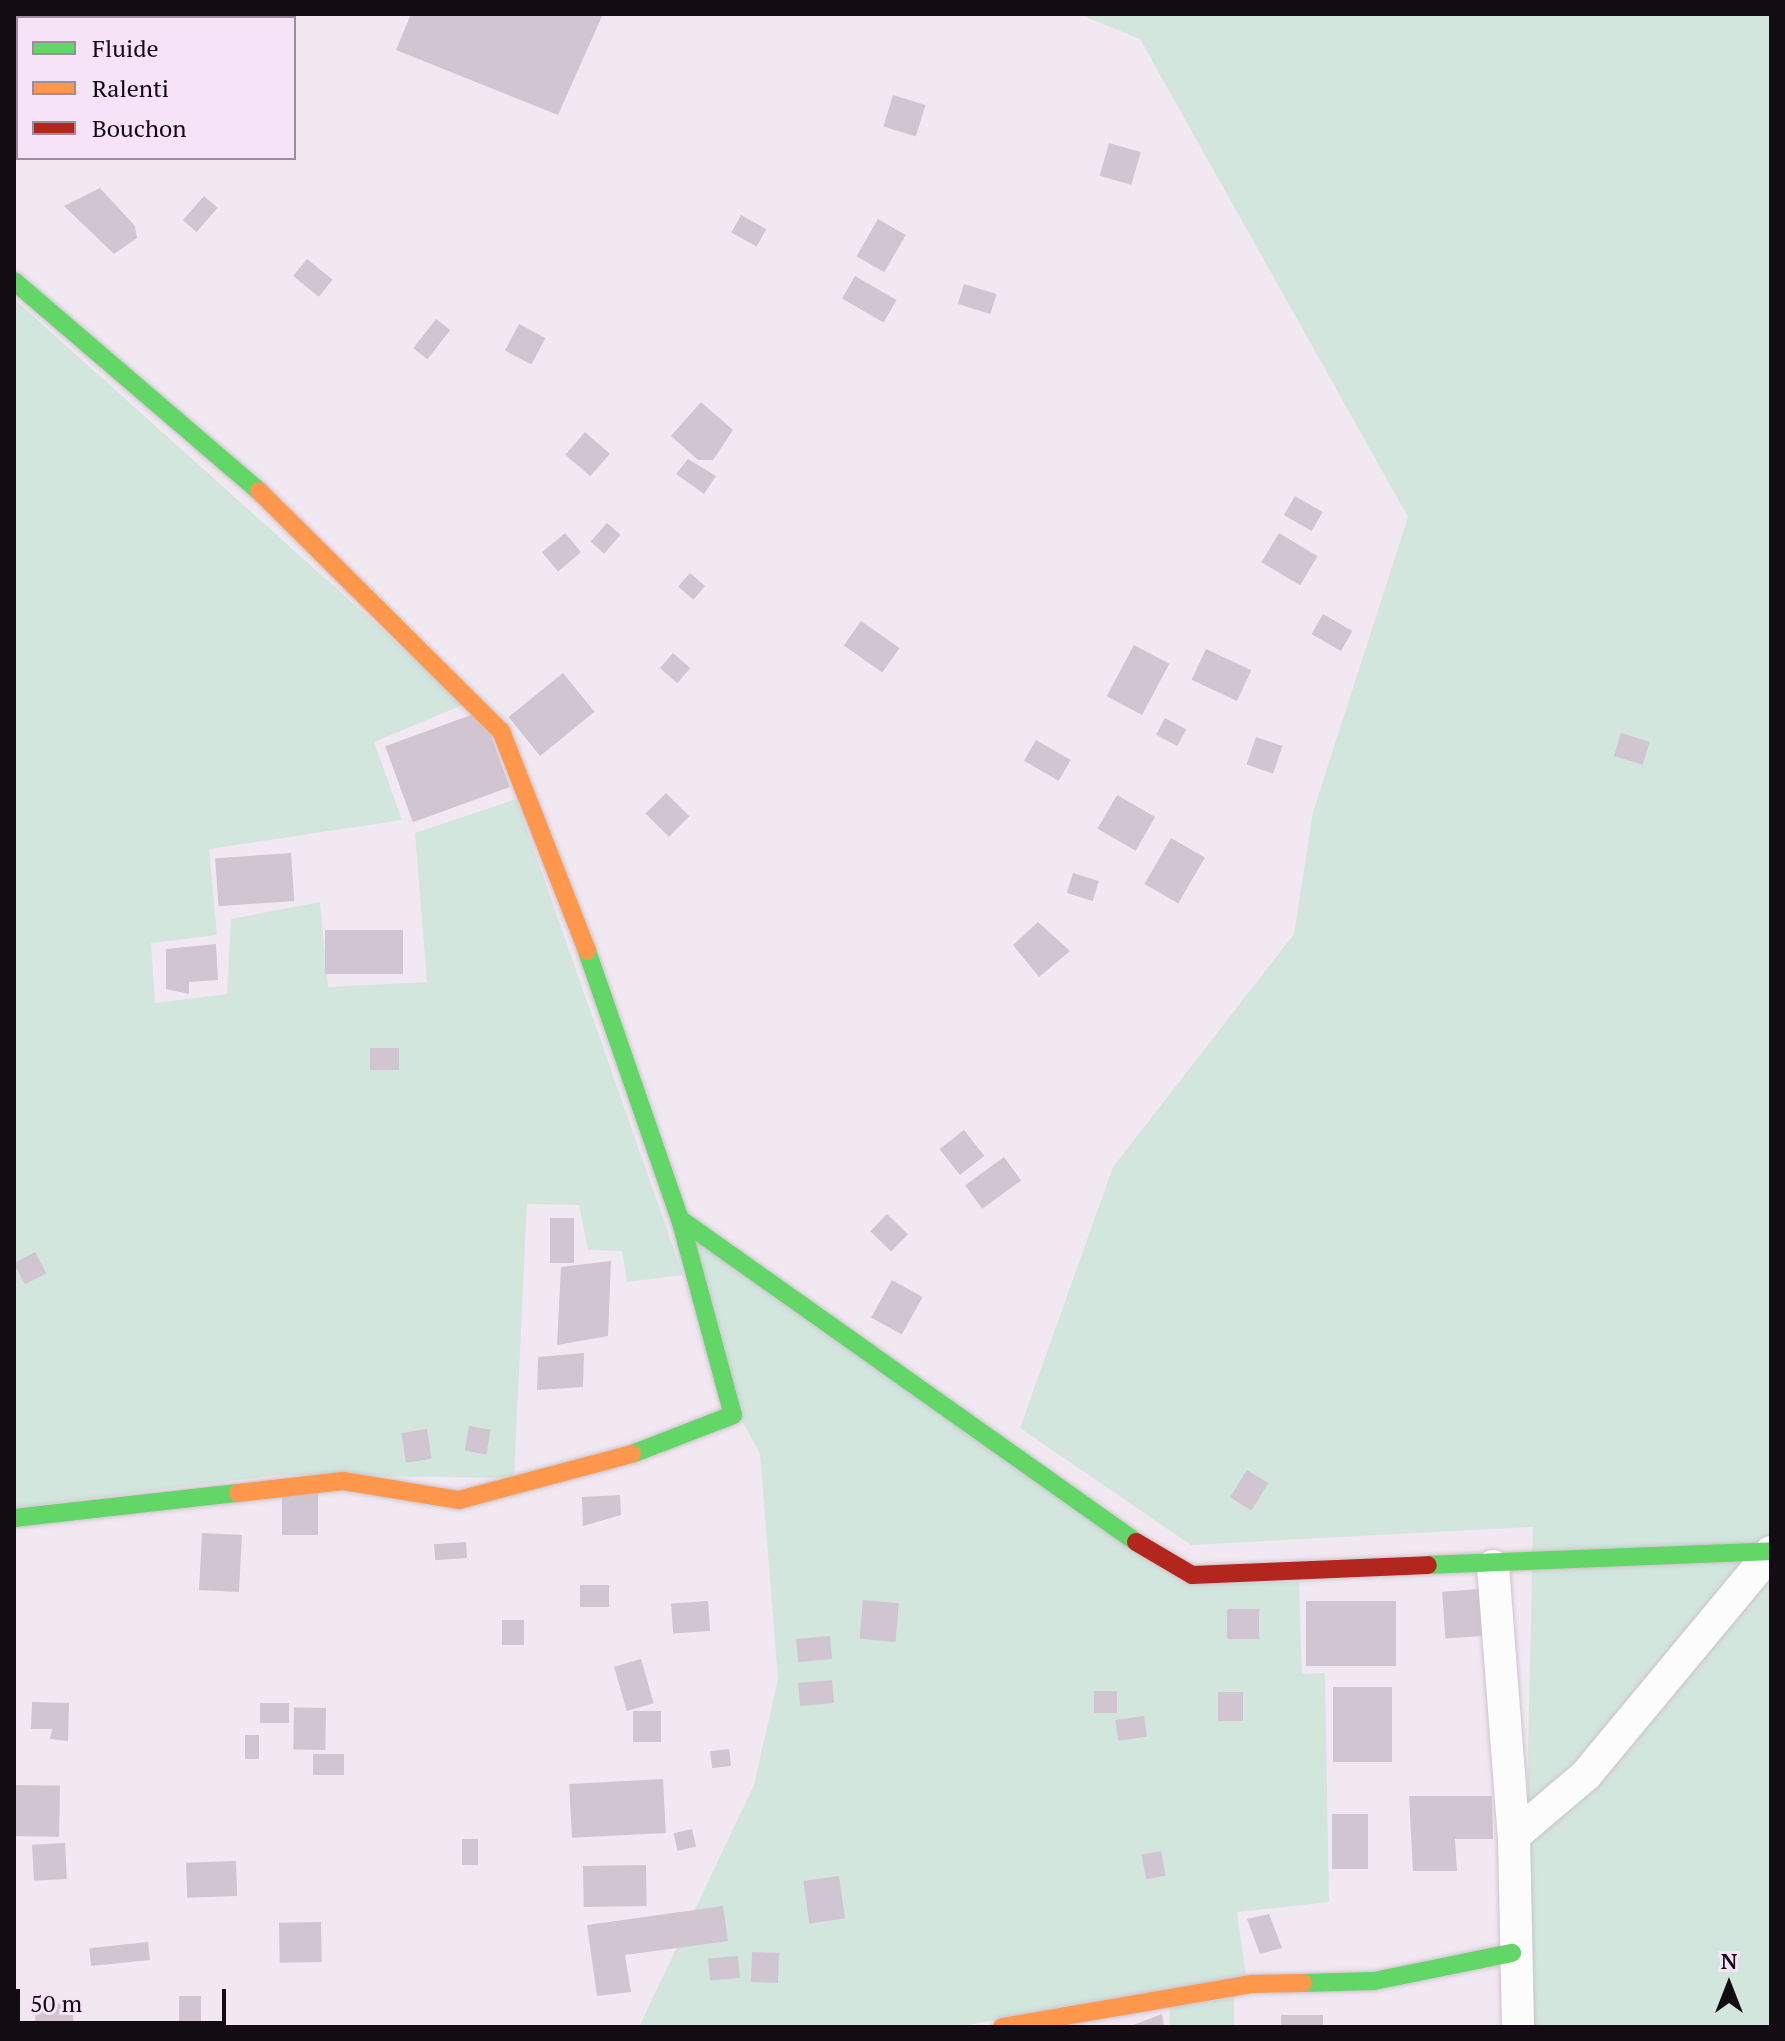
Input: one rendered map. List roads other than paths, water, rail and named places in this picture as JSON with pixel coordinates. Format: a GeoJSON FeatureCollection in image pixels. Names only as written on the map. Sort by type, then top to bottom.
{"type":"FeatureCollection","features":[{"type":"Feature","properties":{"kind":"street"},"geometry":{"type":"LineString","coordinates":[[14,281],[247,479],[475,698],[501,731],[545,831],[680,1219],[733,1415],[690,1436],[592,1470],[459,1500],[343,1481],[14,1518]]}},
{"type":"Feature","properties":{"kind":"street"},"geometry":{"type":"LineString","coordinates":[[680,1219],[1078,1507],[1192,1575],[1493,1566],[1771,1552]]}},
{"type":"Feature","properties":{"kind":"street"},"geometry":{"type":"LineString","coordinates":[[1514,1836],[1586,1775],[1771,1552]]}},
{"type":"Feature","properties":{"kind":"street"},"geometry":{"type":"LineString","coordinates":[[1493,1566],[1514,1836],[1512,1953],[1518,2027]]}},
{"type":"Feature","properties":{"kind":"street"},"geometry":{"type":"LineString","coordinates":[[1002,2027],[1252,1984],[1374,1981],[1512,1953]]}}]}
